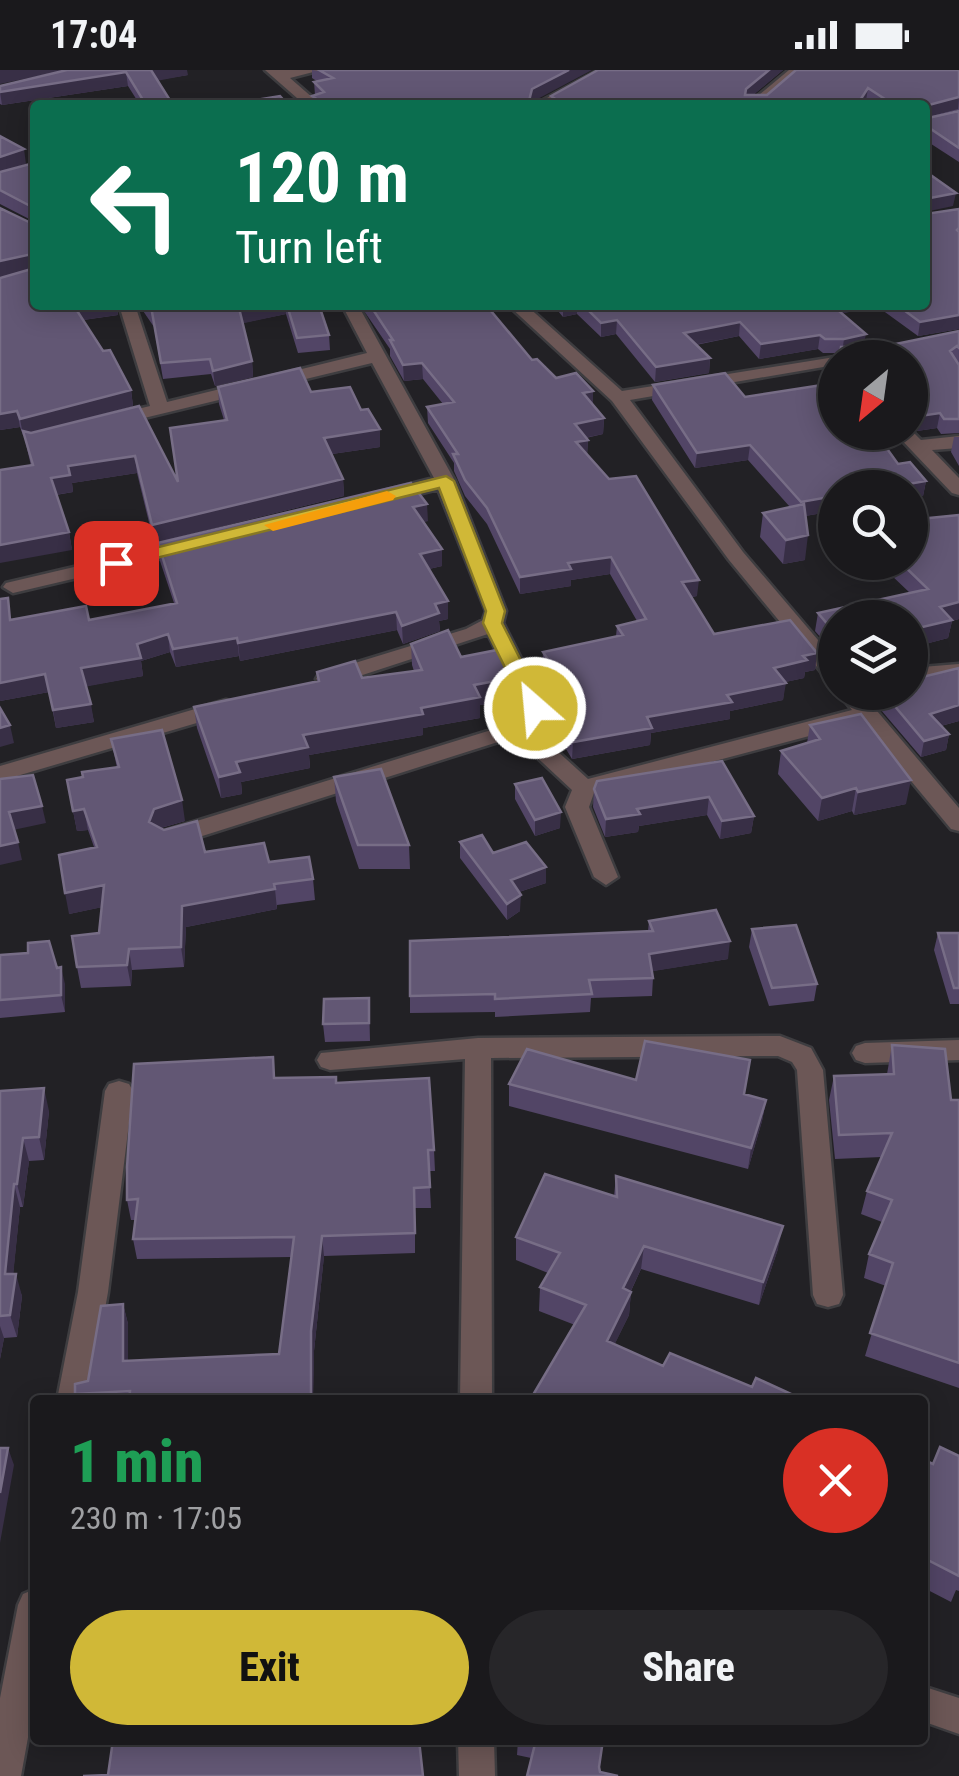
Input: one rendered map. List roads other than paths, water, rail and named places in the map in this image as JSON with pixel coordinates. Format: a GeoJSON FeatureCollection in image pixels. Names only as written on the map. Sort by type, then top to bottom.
{"type":"FeatureCollection","features":[{"type":"Feature","properties":{"kind":"street"},"geometry":{"type":"LineString","coordinates":[[276,73],[314,70]]}},
{"type":"Feature","properties":{"kind":"street"},"geometry":{"type":"LineString","coordinates":[[555,100],[609,70]]}},
{"type":"Feature","properties":{"kind":"street"},"geometry":{"type":"LineString","coordinates":[[760,100],[797,70]]}},
{"type":"Feature","properties":{"kind":"street"},"geometry":{"type":"LineString","coordinates":[[276,73],[308,100]]}},
{"type":"Feature","properties":{"kind":"street"},"geometry":{"type":"LineString","coordinates":[[129,310],[160,408]]}},
{"type":"Feature","properties":{"kind":"street"},"geometry":{"type":"LineString","coordinates":[[353,310],[446,481],[496,611],[493,623],[535,708]]}},
{"type":"Feature","properties":{"kind":"street"},"geometry":{"type":"LineString","coordinates":[[522,310],[618,397],[736,556],[818,654]]}},
{"type":"Feature","properties":{"kind":"street"},"geometry":{"type":"LineString","coordinates":[[87,427],[378,356]]}},
{"type":"Feature","properties":{"kind":"street"},"geometry":{"type":"LineString","coordinates":[[618,397],[818,367]]}},
{"type":"Feature","properties":{"kind":"street"},"geometry":{"type":"LineString","coordinates":[[928,445],[959,442]]}},
{"type":"Feature","properties":{"kind":"street"},"geometry":{"type":"LineString","coordinates":[[923,450],[959,489]]}},
{"type":"Feature","properties":{"kind":"street"},"geometry":{"type":"LineString","coordinates":[[358,504],[446,481]]}},
{"type":"Feature","properties":{"kind":"street"},"geometry":{"type":"LineString","coordinates":[[13,588],[215,539]]}},
{"type":"Feature","properties":{"kind":"street"},"geometry":{"type":"LineString","coordinates":[[303,686],[409,655],[493,623]]}},
{"type":"Feature","properties":{"kind":"street"},"geometry":{"type":"LineString","coordinates":[[928,673],[959,670]]}},
{"type":"Feature","properties":{"kind":"street"},"geometry":{"type":"LineString","coordinates":[[0,774],[249,701]]}},
{"type":"Feature","properties":{"kind":"street"},"geometry":{"type":"LineString","coordinates":[[861,710],[959,823]]}},
{"type":"Feature","properties":{"kind":"street"},"geometry":{"type":"LineString","coordinates":[[584,788],[864,714]]}},
{"type":"Feature","properties":{"kind":"street"},"geometry":{"type":"LineString","coordinates":[[166,839],[500,734],[536,744],[584,788]]}},
{"type":"Feature","properties":{"kind":"street"},"geometry":{"type":"LineString","coordinates":[[584,788],[577,806],[606,877]]}},
{"type":"Feature","properties":{"kind":"street"},"geometry":{"type":"LineString","coordinates":[[330,1060],[478,1048],[780,1046],[802,1055],[810,1070],[828,1295]]}},
{"type":"Feature","properties":{"kind":"street"},"geometry":{"type":"LineString","coordinates":[[476,1395],[478,1048]]}},
{"type":"Feature","properties":{"kind":"street"},"geometry":{"type":"LineString","coordinates":[[865,1053],[959,1050]]}},
{"type":"Feature","properties":{"kind":"street"},"geometry":{"type":"LineString","coordinates":[[74,1395],[93,1292],[119,1091]]}},
{"type":"Feature","properties":{"kind":"street"},"geometry":{"type":"LineString","coordinates":[[3,1776],[30,1632]]}},
{"type":"Feature","properties":{"kind":"street"},"geometry":{"type":"LineString","coordinates":[[928,1705],[959,1716]]}},
{"type":"Feature","properties":{"kind":"street"},"geometry":{"type":"LineString","coordinates":[[476,1745],[476,1776]]}}]}
